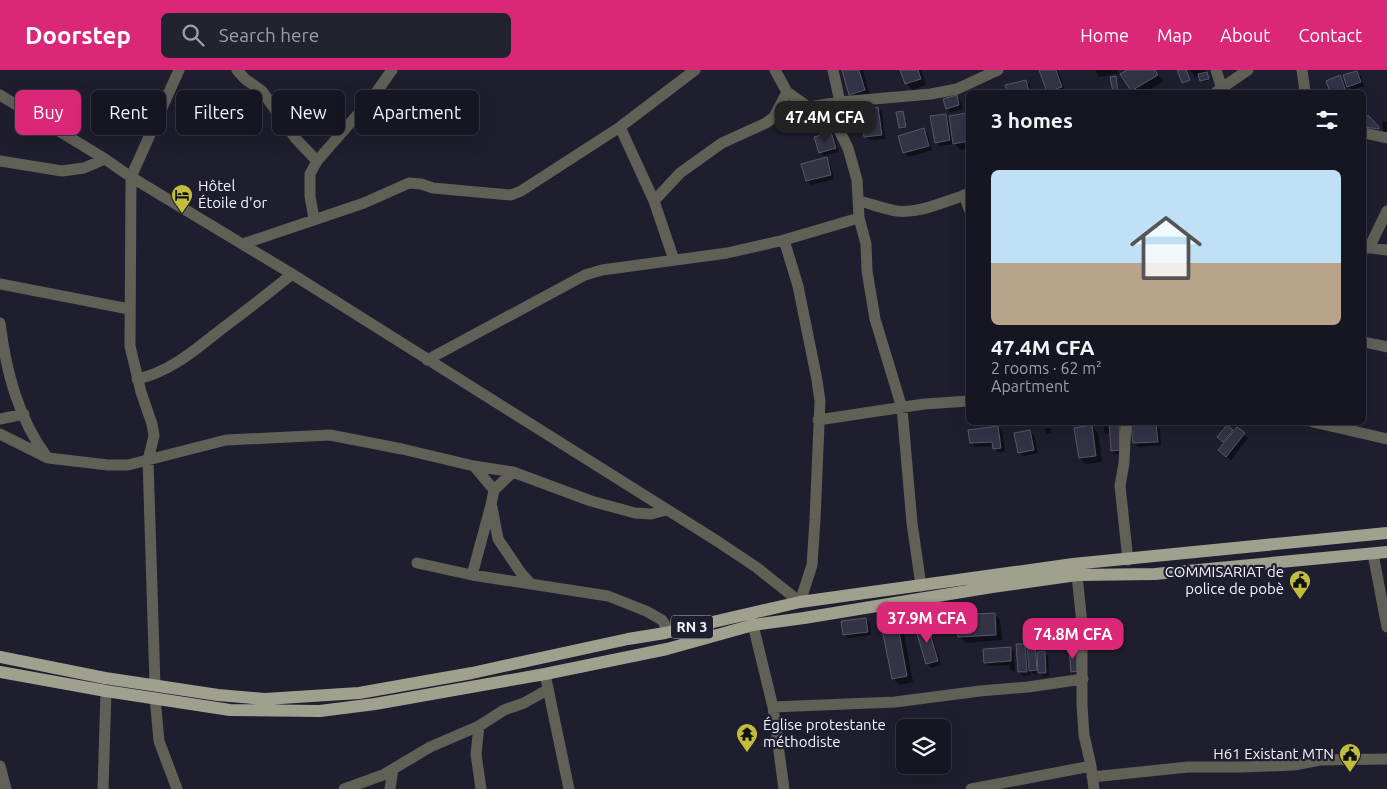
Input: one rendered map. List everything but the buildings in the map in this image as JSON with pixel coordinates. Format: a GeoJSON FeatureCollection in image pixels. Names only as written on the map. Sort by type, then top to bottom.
{"type":"FeatureCollection","features":[{"type":"Feature","properties":{"kind":"main road","name":"RN 3"},"geometry":{"type":"LineString","coordinates":[[0,657],[105,678],[265,699],[359,693],[666,633],[800,602],[1074,564],[1387,533]]}},
{"type":"Feature","properties":{"kind":"main road","name":"RN 3"},"geometry":{"type":"LineString","coordinates":[[0,672],[230,710],[320,711],[375,704],[545,674],[667,649],[753,625],[992,587],[1077,576],[1155,574],[1387,552]]}},
{"type":"Feature","properties":{"kind":"street"},"geometry":{"type":"LineString","coordinates":[[155,685],[148,460],[154,436],[152,424],[137,379],[130,346],[131,177],[179,70]]}},
{"type":"Feature","properties":{"kind":"street"},"geometry":{"type":"LineString","coordinates":[[237,70],[245,79],[262,91],[296,139],[318,161]]}},
{"type":"Feature","properties":{"kind":"street"},"geometry":{"type":"LineString","coordinates":[[314,219],[310,196],[310,174],[318,161],[373,97],[392,70]]}},
{"type":"Feature","properties":{"kind":"street"},"geometry":{"type":"LineString","coordinates":[[243,244],[364,203],[409,183],[433,188],[512,196],[620,127],[696,70]]}},
{"type":"Feature","properties":{"kind":"street"},"geometry":{"type":"LineString","coordinates":[[774,70],[787,92],[838,128],[848,148],[857,180],[859,218],[866,244],[867,272],[875,319],[902,408],[912,523],[921,586]]}},
{"type":"Feature","properties":{"kind":"street"},"geometry":{"type":"LineString","coordinates":[[833,70],[840,102],[838,128]]}},
{"type":"Feature","properties":{"kind":"street"},"geometry":{"type":"LineString","coordinates":[[809,107],[840,102],[905,98],[958,89],[998,70]]}},
{"type":"Feature","properties":{"kind":"street"},"geometry":{"type":"LineString","coordinates":[[1216,70],[1219,90]]}},
{"type":"Feature","properties":{"kind":"street"},"geometry":{"type":"LineString","coordinates":[[1220,90],[1248,70]]}},
{"type":"Feature","properties":{"kind":"street"},"geometry":{"type":"LineString","coordinates":[[1302,70],[1305,90]]}},
{"type":"Feature","properties":{"kind":"street"},"geometry":{"type":"LineString","coordinates":[[654,201],[680,173],[722,143],[774,117],[787,92]]}},
{"type":"Feature","properties":{"kind":"street"},"geometry":{"type":"LineString","coordinates":[[0,95],[292,274],[756,567],[800,602],[812,564],[820,401],[798,286],[784,240]]}},
{"type":"Feature","properties":{"kind":"street"},"geometry":{"type":"LineString","coordinates":[[620,127],[654,201],[674,260]]}},
{"type":"Feature","properties":{"kind":"street"},"geometry":{"type":"LineString","coordinates":[[1366,133],[1387,138]]}},
{"type":"Feature","properties":{"kind":"street"},"geometry":{"type":"LineString","coordinates":[[0,161],[62,171],[84,168],[105,159]]}},
{"type":"Feature","properties":{"kind":"street"},"geometry":{"type":"LineString","coordinates":[[859,201],[898,211],[923,208],[966,194]]}},
{"type":"Feature","properties":{"kind":"street"},"geometry":{"type":"LineString","coordinates":[[1387,211],[1366,248],[1387,250]]}},
{"type":"Feature","properties":{"kind":"street"},"geometry":{"type":"LineString","coordinates":[[427,360],[585,275],[602,270],[728,253],[784,240],[859,218]]}},
{"type":"Feature","properties":{"kind":"street"},"geometry":{"type":"LineString","coordinates":[[137,379],[150,377],[163,371],[200,346],[292,274]]}},
{"type":"Feature","properties":{"kind":"street"},"geometry":{"type":"LineString","coordinates":[[0,284],[130,309]]}},
{"type":"Feature","properties":{"kind":"street"},"geometry":{"type":"LineString","coordinates":[[0,323],[4,354],[12,389],[36,442],[48,458]]}},
{"type":"Feature","properties":{"kind":"street"},"geometry":{"type":"LineString","coordinates":[[1366,342],[1387,347]]}},
{"type":"Feature","properties":{"kind":"street"},"geometry":{"type":"LineString","coordinates":[[818,420],[924,404],[966,401]]}},
{"type":"Feature","properties":{"kind":"street"},"geometry":{"type":"LineString","coordinates":[[0,419],[24,414]]}},
{"type":"Feature","properties":{"kind":"street"},"geometry":{"type":"LineString","coordinates":[[1126,425],[1124,463],[1120,486],[1128,560]]}},
{"type":"Feature","properties":{"kind":"street"},"geometry":{"type":"LineString","coordinates":[[1326,425],[1387,439]]}},
{"type":"Feature","properties":{"kind":"street"},"geometry":{"type":"LineString","coordinates":[[0,434],[48,458],[115,465],[128,465],[226,440],[330,435],[402,448],[474,466],[513,472],[591,500],[635,512],[651,514],[666,510]]}},
{"type":"Feature","properties":{"kind":"street"},"geometry":{"type":"LineString","coordinates":[[474,466],[494,490]]}},
{"type":"Feature","properties":{"kind":"street"},"geometry":{"type":"LineString","coordinates":[[472,575],[494,490],[513,472]]}},
{"type":"Feature","properties":{"kind":"street"},"geometry":{"type":"LineString","coordinates":[[491,505],[498,538],[529,582]]}},
{"type":"Feature","properties":{"kind":"street"},"geometry":{"type":"LineString","coordinates":[[1373,554],[1387,627]]}},
{"type":"Feature","properties":{"kind":"street"},"geometry":{"type":"LineString","coordinates":[[417,563],[472,575],[529,582],[608,596],[646,611],[662,620],[666,633]]}},
{"type":"Feature","properties":{"kind":"street"},"geometry":{"type":"LineString","coordinates":[[1077,576],[1082,624],[1084,735],[1094,789]]}},
{"type":"Feature","properties":{"kind":"street"},"geometry":{"type":"LineString","coordinates":[[753,625],[773,706],[784,789]]}},
{"type":"Feature","properties":{"kind":"street"},"geometry":{"type":"LineString","coordinates":[[545,674],[569,789]]}},
{"type":"Feature","properties":{"kind":"street"},"geometry":{"type":"LineString","coordinates":[[773,706],[895,702],[980,691],[1028,688],[1083,679]]}},
{"type":"Feature","properties":{"kind":"street"},"geometry":{"type":"LineString","coordinates":[[344,789],[375,785],[393,769],[430,747],[480,726],[504,710],[524,703],[547,690]]}},
{"type":"Feature","properties":{"kind":"street"},"geometry":{"type":"LineString","coordinates":[[103,789],[106,691]]}},
{"type":"Feature","properties":{"kind":"street"},"geometry":{"type":"LineString","coordinates":[[155,698],[160,741],[177,789]]}},
{"type":"Feature","properties":{"kind":"street"},"geometry":{"type":"LineString","coordinates":[[480,726],[476,754],[482,789]]}},
{"type":"Feature","properties":{"kind":"street"},"geometry":{"type":"LineString","coordinates":[[972,789],[1092,771],[1294,765],[1320,760],[1387,759]]}},
{"type":"Feature","properties":{"kind":"street"},"geometry":{"type":"LineString","coordinates":[[0,766],[6,789]]}},
{"type":"Feature","properties":{"kind":"street"},"geometry":{"type":"LineString","coordinates":[[390,789],[393,769]]}},
{"type":"Feature","properties":{"kind":"place","name":"Hôtel Étoile d'or"},"geometry":{"type":"Point","coordinates":[182,214]}},
{"type":"Feature","properties":{"kind":"place","name":"COMMISARIAT de police de pobè"},"geometry":{"type":"Point","coordinates":[1300,600]}},
{"type":"Feature","properties":{"kind":"place","name":"Église protestante méthodiste"},"geometry":{"type":"Point","coordinates":[747,753]}},
{"type":"Feature","properties":{"kind":"place","name":"H61 Existant MTN"},"geometry":{"type":"Point","coordinates":[1350,773]}}]}
